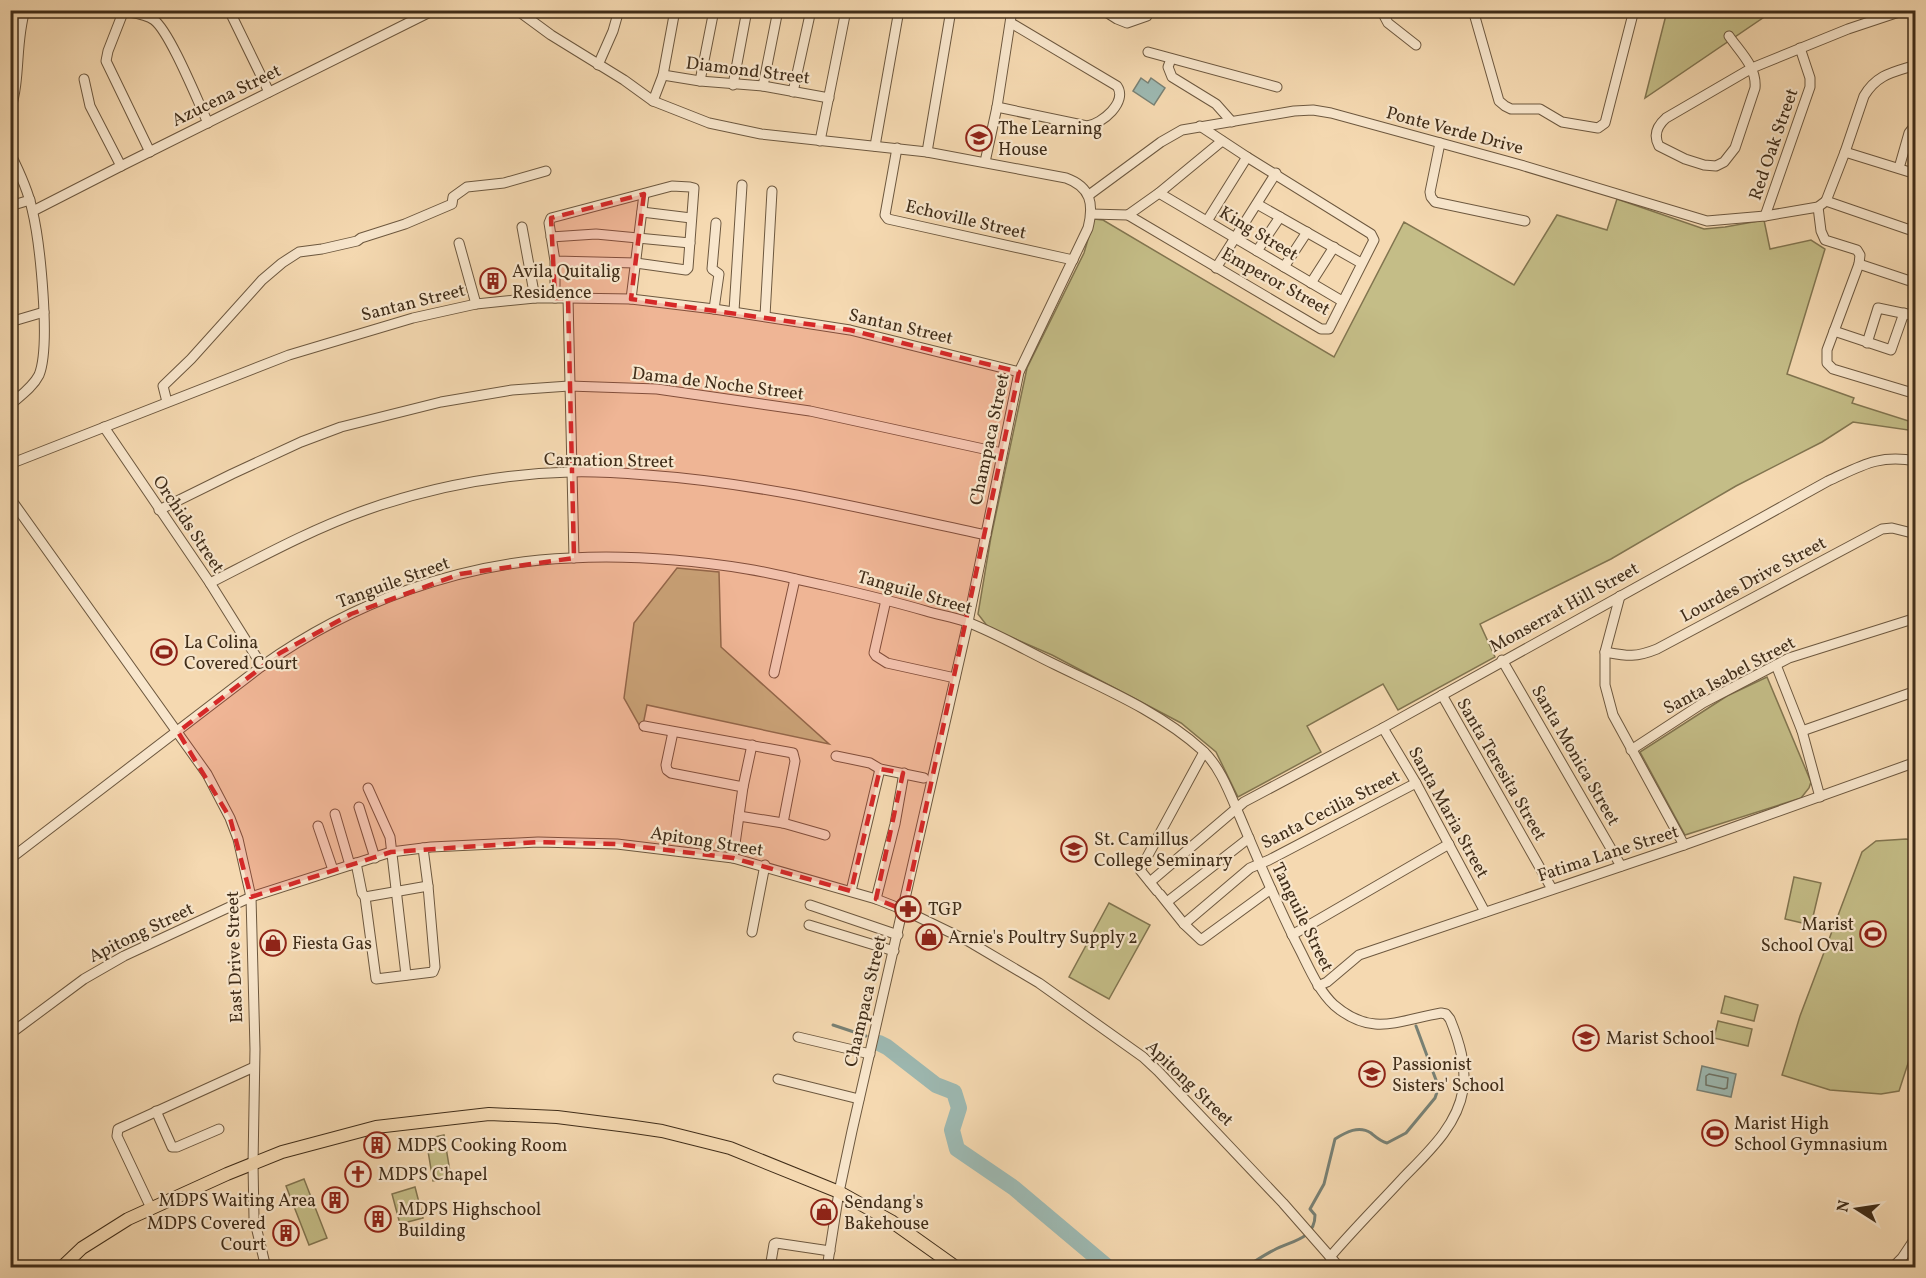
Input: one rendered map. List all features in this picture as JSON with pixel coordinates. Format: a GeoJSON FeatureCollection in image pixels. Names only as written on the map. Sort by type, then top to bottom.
{"type":"FeatureCollection","features":[{"type":"Feature","properties":{"kind":"main road"},"geometry":{"type":"LineString","coordinates":[[61,1268],[82,1248],[128,1219],[282,1152],[376,1127],[489,1114],[557,1117],[662,1131],[730,1148],[839,1192],[891,1221],[957,1268]]}},
{"type":"Feature","properties":{"kind":"street"},"geometry":{"type":"LineString","coordinates":[[10,111],[18,71],[15,56],[26,10]]}},
{"type":"Feature","properties":{"kind":"street"},"geometry":{"type":"LineString","coordinates":[[229,10],[269,93]]}},
{"type":"Feature","properties":{"kind":"street","name":"Azucena Street"},"geometry":{"type":"LineString","coordinates":[[33,211],[434,10]]}},
{"type":"Feature","properties":{"kind":"street"},"geometry":{"type":"LineString","coordinates":[[517,10],[551,35],[624,80],[653,101],[709,123],[761,134],[897,148],[985,162],[1066,178],[1079,183],[1089,195]]}},
{"type":"Feature","properties":{"kind":"street"},"geometry":{"type":"LineString","coordinates":[[598,64],[613,31],[619,10]]}},
{"type":"Feature","properties":{"kind":"street"},"geometry":{"type":"LineString","coordinates":[[653,101],[663,75],[675,10]]}},
{"type":"Feature","properties":{"kind":"street"},"geometry":{"type":"LineString","coordinates":[[700,81],[714,10]]}},
{"type":"Feature","properties":{"kind":"street"},"geometry":{"type":"LineString","coordinates":[[733,85],[747,10]]}},
{"type":"Feature","properties":{"kind":"street"},"geometry":{"type":"LineString","coordinates":[[762,87],[778,10]]}},
{"type":"Feature","properties":{"kind":"street"},"geometry":{"type":"LineString","coordinates":[[794,92],[811,10]]}},
{"type":"Feature","properties":{"kind":"street"},"geometry":{"type":"LineString","coordinates":[[820,141],[846,10]]}},
{"type":"Feature","properties":{"kind":"street"},"geometry":{"type":"LineString","coordinates":[[875,146],[899,10]]}},
{"type":"Feature","properties":{"kind":"street"},"geometry":{"type":"LineString","coordinates":[[927,152],[951,10]]}},
{"type":"Feature","properties":{"kind":"street"},"geometry":{"type":"LineString","coordinates":[[985,162],[997,107],[1012,10]]}},
{"type":"Feature","properties":{"kind":"street"},"geometry":{"type":"LineString","coordinates":[[1103,10],[1127,23],[1147,16]]}},
{"type":"Feature","properties":{"kind":"street"},"geometry":{"type":"LineString","coordinates":[[1382,10],[1388,23],[1416,45]]}},
{"type":"Feature","properties":{"kind":"street"},"geometry":{"type":"LineString","coordinates":[[1473,10],[1499,101],[1504,106],[1511,109],[1540,109],[1558,120],[1594,128],[1601,127],[1605,123],[1634,10]]}},
{"type":"Feature","properties":{"kind":"street"},"geometry":{"type":"LineString","coordinates":[[1729,36],[1752,68],[1755,88],[1736,148],[1724,162],[1709,166],[1685,159],[1659,146],[1656,135],[1660,124],[1666,118],[1752,68],[1905,10]]}},
{"type":"Feature","properties":{"kind":"street"},"geometry":{"type":"LineString","coordinates":[[150,152],[106,61],[123,11],[156,21],[167,36],[208,123]]}},
{"type":"Feature","properties":{"kind":"street"},"geometry":{"type":"LineString","coordinates":[[997,107],[1086,126],[1104,118],[1118,104],[1121,91],[1117,86],[1011,23]]}},
{"type":"Feature","properties":{"kind":"street","name":"Red Oak Street"},"geometry":{"type":"LineString","coordinates":[[1765,216],[1810,87],[1810,78],[1800,48]]}},
{"type":"Feature","properties":{"kind":"street"},"geometry":{"type":"LineString","coordinates":[[1148,52],[1277,87]]}},
{"type":"Feature","properties":{"kind":"street"},"geometry":{"type":"LineString","coordinates":[[1171,59],[1168,67],[1172,78],[1216,104],[1232,122]]}},
{"type":"Feature","properties":{"kind":"street"},"geometry":{"type":"LineString","coordinates":[[1915,394],[1833,369],[1827,363],[1826,354],[1860,255],[1857,250],[1825,240],[1821,231],[1822,204],[1845,152],[1868,89],[1878,78],[1916,65]]}},
{"type":"Feature","properties":{"kind":"street","name":"Diamond Street"},"geometry":{"type":"LineString","coordinates":[[663,75],[829,98]]}},
{"type":"Feature","properties":{"kind":"street"},"geometry":{"type":"LineString","coordinates":[[84,79],[90,106],[121,166]]}},
{"type":"Feature","properties":{"kind":"street","name":"Ponte Verde Drive"},"geometry":{"type":"LineString","coordinates":[[1089,195],[1173,134],[1182,130],[1286,112],[1313,110],[1333,113],[1521,165],[1707,221],[1765,216],[1822,204]]}},
{"type":"Feature","properties":{"kind":"street"},"geometry":{"type":"LineString","coordinates":[[1899,168],[1909,133],[1916,124]]}},
{"type":"Feature","properties":{"kind":"street","name":"Emperor Street"},"geometry":{"type":"LineString","coordinates":[[1091,214],[1128,215],[1321,329],[1329,329],[1374,240],[1371,234],[1200,126]]}},
{"type":"Feature","properties":{"kind":"street"},"geometry":{"type":"LineString","coordinates":[[1128,215],[1159,193],[1222,141]]}},
{"type":"Feature","properties":{"kind":"street"},"geometry":{"type":"LineString","coordinates":[[1440,143],[1430,192],[1435,202],[1525,221]]}},
{"type":"Feature","properties":{"kind":"street","name":"Echoville Street"},"geometry":{"type":"LineString","coordinates":[[897,148],[885,214],[888,219],[1073,260]]}},
{"type":"Feature","properties":{"kind":"street"},"geometry":{"type":"LineString","coordinates":[[1845,152],[1916,174]]}},
{"type":"Feature","properties":{"kind":"street"},"geometry":{"type":"LineString","coordinates":[[10,153],[21,175],[33,211],[44,312],[42,361],[39,375],[33,384],[10,405]]}},
{"type":"Feature","properties":{"kind":"street"},"geometry":{"type":"LineString","coordinates":[[1207,221],[1247,157]]}},
{"type":"Feature","properties":{"kind":"street"},"geometry":{"type":"LineString","coordinates":[[167,402],[163,386],[262,280],[299,252],[357,241],[405,224],[452,204],[453,197],[467,188],[504,183],[546,171]]}},
{"type":"Feature","properties":{"kind":"street"},"geometry":{"type":"LineString","coordinates":[[1216,268],[1276,173]]}},
{"type":"Feature","properties":{"kind":"street"},"geometry":{"type":"LineString","coordinates":[[734,311],[742,185]]}},
{"type":"Feature","properties":{"kind":"street"},"geometry":{"type":"LineString","coordinates":[[555,261],[636,263],[686,270],[694,189],[672,186],[551,218],[549,223],[555,261],[555,298]]}},
{"type":"Feature","properties":{"kind":"street"},"geometry":{"type":"LineString","coordinates":[[765,316],[772,191]]}},
{"type":"Feature","properties":{"kind":"street","name":"King Street"},"geometry":{"type":"LineString","coordinates":[[1159,193],[1342,302]]}},
{"type":"Feature","properties":{"kind":"street"},"geometry":{"type":"LineString","coordinates":[[631,299],[644,194]]}},
{"type":"Feature","properties":{"kind":"street","name":"Champaca Street"},"geometry":{"type":"LineString","coordinates":[[827,1268],[839,1192],[968,622],[1019,372],[1088,228],[1091,214],[1089,195]]}},
{"type":"Feature","properties":{"kind":"street"},"geometry":{"type":"LineString","coordinates":[[10,206],[30,200]]}},
{"type":"Feature","properties":{"kind":"street"},"geometry":{"type":"LineString","coordinates":[[1257,204],[1361,263]]}},
{"type":"Feature","properties":{"kind":"street"},"geometry":{"type":"LineString","coordinates":[[1822,204],[1916,232]]}},
{"type":"Feature","properties":{"kind":"street"},"geometry":{"type":"LineString","coordinates":[[642,212],[691,218]]}},
{"type":"Feature","properties":{"kind":"street"},"geometry":{"type":"LineString","coordinates":[[1257,251],[1280,217]]}},
{"type":"Feature","properties":{"kind":"street"},"geometry":{"type":"LineString","coordinates":[[714,309],[719,274],[712,270],[716,223]]}},
{"type":"Feature","properties":{"kind":"street"},"geometry":{"type":"LineString","coordinates":[[522,227],[535,298]]}},
{"type":"Feature","properties":{"kind":"street"},"geometry":{"type":"LineString","coordinates":[[1284,267],[1307,232]]}},
{"type":"Feature","properties":{"kind":"street"},"geometry":{"type":"LineString","coordinates":[[552,237],[596,234],[690,243]]}},
{"type":"Feature","properties":{"kind":"street"},"geometry":{"type":"LineString","coordinates":[[459,243],[476,304]]}},
{"type":"Feature","properties":{"kind":"street"},"geometry":{"type":"LineString","coordinates":[[1311,283],[1334,248]]}},
{"type":"Feature","properties":{"kind":"street"},"geometry":{"type":"LineString","coordinates":[[1858,264],[1916,283]]}},
{"type":"Feature","properties":{"kind":"street","name":"Santan Street"},"geometry":{"type":"LineString","coordinates":[[10,464],[326,342],[413,318],[476,304],[535,298],[631,299],[734,311],[850,330],[1019,372]]}},
{"type":"Feature","properties":{"kind":"street"},"geometry":{"type":"LineString","coordinates":[[568,298],[574,558]]}},
{"type":"Feature","properties":{"kind":"street"},"geometry":{"type":"LineString","coordinates":[[1868,343],[1878,308],[1916,316]]}},
{"type":"Feature","properties":{"kind":"street"},"geometry":{"type":"LineString","coordinates":[[10,322],[44,312]]}},
{"type":"Feature","properties":{"kind":"street"},"geometry":{"type":"LineString","coordinates":[[1834,331],[1892,350],[1904,313]]}},
{"type":"Feature","properties":{"kind":"street","name":"Dama de Noche Street"},"geometry":{"type":"LineString","coordinates":[[159,510],[301,442],[342,427],[441,402],[512,390],[569,386],[657,389],[810,411],[1002,453]]}},
{"type":"Feature","properties":{"kind":"street","name":"Orchids Street"},"geometry":{"type":"LineString","coordinates":[[104,427],[264,664]]}},
{"type":"Feature","properties":{"kind":"street","name":"Monserrat Hill Street"},"geometry":{"type":"LineString","coordinates":[[1150,882],[1236,808],[1260,793],[1383,728],[1828,481],[1883,458],[1916,461]]}},
{"type":"Feature","properties":{"kind":"street","name":"Carnation Street"},"geometry":{"type":"LineString","coordinates":[[210,583],[287,544],[367,510],[465,483],[572,472],[686,478],[725,483],[807,496],[986,535]]}},
{"type":"Feature","properties":{"kind":"street","name":"East Drive Street"},"geometry":{"type":"LineString","coordinates":[[10,498],[207,774],[230,818],[238,839],[251,897],[254,1218],[266,1268]]}},
{"type":"Feature","properties":{"kind":"street","name":"Lourdes Drive Street"},"geometry":{"type":"LineString","coordinates":[[1605,652],[1641,656],[1882,529],[1892,528],[1916,534]]}},
{"type":"Feature","properties":{"kind":"street","name":"Tanguile Street"},"geometry":{"type":"LineString","coordinates":[[10,859],[264,664],[295,644],[331,623],[423,585],[480,570],[574,558],[676,561],[751,570],[795,579],[968,622],[1119,696],[1167,724],[1204,752],[1221,776],[1236,808],[1246,840],[1318,986],[1334,1005],[1357,1020],[1375,1026],[1441,1013],[1446,1014],[1453,1026],[1462,1056],[1464,1073],[1463,1090],[1458,1106],[1441,1137],[1335,1262]]}},
{"type":"Feature","properties":{"kind":"street"},"geometry":{"type":"LineString","coordinates":[[774,673],[795,579]]}},
{"type":"Feature","properties":{"kind":"street"},"geometry":{"type":"LineString","coordinates":[[1620,596],[1605,652],[1605,685],[1613,715],[1684,845]]}},
{"type":"Feature","properties":{"kind":"street"},"geometry":{"type":"LineString","coordinates":[[886,600],[874,653],[876,656],[887,663],[955,678]]}},
{"type":"Feature","properties":{"kind":"street","name":"Santa Isabel Street"},"geometry":{"type":"LineString","coordinates":[[1631,750],[1703,703],[1776,665],[1802,654],[1916,618]]}},
{"type":"Feature","properties":{"kind":"street","name":"Santa Monica Street"},"geometry":{"type":"LineString","coordinates":[[1502,660],[1621,866]]}},
{"type":"Feature","properties":{"kind":"street"},"geometry":{"type":"LineString","coordinates":[[1776,665],[1802,731],[1820,796]]}},
{"type":"Feature","properties":{"kind":"street"},"geometry":{"type":"LineString","coordinates":[[1802,731],[1916,691]]}},
{"type":"Feature","properties":{"kind":"street","name":"Santa Teresita Street"},"geometry":{"type":"LineString","coordinates":[[1442,695],[1552,889]]}},
{"type":"Feature","properties":{"kind":"street"},"geometry":{"type":"LineString","coordinates":[[644,726],[793,753],[795,761],[783,823]]}},
{"type":"Feature","properties":{"kind":"street","name":"Santa Maria Street"},"geometry":{"type":"LineString","coordinates":[[1383,728],[1416,783],[1485,912]]}},
{"type":"Feature","properties":{"kind":"street"},"geometry":{"type":"LineString","coordinates":[[673,732],[667,770],[671,773],[743,787]]}},
{"type":"Feature","properties":{"kind":"street"},"geometry":{"type":"LineString","coordinates":[[734,858],[743,787],[752,745]]}},
{"type":"Feature","properties":{"kind":"street"},"geometry":{"type":"LineString","coordinates":[[1204,752],[1140,871],[1184,924],[1201,940],[1271,889]]}},
{"type":"Feature","properties":{"kind":"street"},"geometry":{"type":"LineString","coordinates":[[836,756],[870,764],[880,769],[924,778]]}},
{"type":"Feature","properties":{"kind":"street","name":"Fatima Lane Street"},"geometry":{"type":"LineString","coordinates":[[1318,986],[1359,955],[1684,845],[1916,762]]}},
{"type":"Feature","properties":{"kind":"street"},"geometry":{"type":"LineString","coordinates":[[851,891],[880,769]]}},
{"type":"Feature","properties":{"kind":"street"},"geometry":{"type":"LineString","coordinates":[[876,899],[895,824],[904,773]]}},
{"type":"Feature","properties":{"kind":"street","name":"Santa Cecilia Street"},"geometry":{"type":"LineString","coordinates":[[1184,924],[1250,868],[1416,783]]}},
{"type":"Feature","properties":{"kind":"street"},"geometry":{"type":"LineString","coordinates":[[368,788],[390,837],[406,975]]}},
{"type":"Feature","properties":{"kind":"street"},"geometry":{"type":"LineString","coordinates":[[359,807],[375,858]]}},
{"type":"Feature","properties":{"kind":"street"},"geometry":{"type":"LineString","coordinates":[[335,814],[365,897],[376,979],[435,970],[423,848]]}},
{"type":"Feature","properties":{"kind":"street"},"geometry":{"type":"LineString","coordinates":[[739,816],[783,823],[825,834]]}},
{"type":"Feature","properties":{"kind":"street"},"geometry":{"type":"LineString","coordinates":[[318,826],[333,870]]}},
{"type":"Feature","properties":{"kind":"street"},"geometry":{"type":"LineString","coordinates":[[1167,903],[1246,840]]}},
{"type":"Feature","properties":{"kind":"street","name":"Apitong Street"},"geometry":{"type":"LineString","coordinates":[[10,1034],[84,979],[124,956],[251,897],[391,852],[423,848],[538,842],[617,844],[734,858],[851,891],[904,910],[968,941],[1039,983],[1143,1057],[1224,1140],[1335,1262]]}},
{"type":"Feature","properties":{"kind":"street"},"geometry":{"type":"LineString","coordinates":[[1292,935],[1449,844]]}},
{"type":"Feature","properties":{"kind":"street"},"geometry":{"type":"LineString","coordinates":[[752,932],[765,866]]}},
{"type":"Feature","properties":{"kind":"street"},"geometry":{"type":"LineString","coordinates":[[365,897],[428,886]]}},
{"type":"Feature","properties":{"kind":"street"},"geometry":{"type":"LineString","coordinates":[[810,904],[898,935]]}},
{"type":"Feature","properties":{"kind":"street"},"geometry":{"type":"LineString","coordinates":[[809,925],[894,951]]}},
{"type":"Feature","properties":{"kind":"street"},"geometry":{"type":"LineString","coordinates":[[798,1037],[870,1054]]}},
{"type":"Feature","properties":{"kind":"street"},"geometry":{"type":"LineString","coordinates":[[151,1208],[116,1132],[122,1125],[254,1067]]}},
{"type":"Feature","properties":{"kind":"street"},"geometry":{"type":"LineString","coordinates":[[778,1079],[859,1099]]}},
{"type":"Feature","properties":{"kind":"street"},"geometry":{"type":"LineString","coordinates":[[156,1111],[172,1147],[219,1129]]}},
{"type":"Feature","properties":{"kind":"street"},"geometry":{"type":"LineString","coordinates":[[1892,1268],[1916,1237]]}},
{"type":"Feature","properties":{"kind":"street"},"geometry":{"type":"LineString","coordinates":[[770,1268],[776,1243],[830,1251]]}},
{"type":"Feature","properties":{"kind":"street"},"geometry":{"type":"LineString","coordinates":[[1325,1268],[1335,1262]]}},
{"type":"Feature","properties":{"kind":"highlighted area"},"geometry":{"type":"Polygon","coordinates":[[[644,194],[631,299],[850,330],[1019,372],[904,910],[876,899],[903,773],[880,769],[851,891],[733,858],[617,844],[538,842],[391,852],[251,897],[230,818],[178,732],[280,653],[351,614],[460,574],[574,558],[568,298],[555,298],[551,218],[644,194]]]}},
{"type":"Feature","properties":{"kind":"shaded area"},"geometry":{"type":"Polygon","coordinates":[[[1667,11],[1773,11],[1645,98],[1667,11]]]}},
{"type":"Feature","properties":{"kind":"shaded area"},"geometry":{"type":"Polygon","coordinates":[[[1617,199],[1704,229],[1764,220],[1770,249],[1811,240],[1825,249],[1787,374],[1854,398],[1852,403],[1915,423],[1915,431],[1853,422],[1822,442],[1736,486],[1611,559],[1480,624],[1495,657],[1398,710],[1383,684],[1307,726],[1321,752],[1238,797],[1216,752],[1181,723],[1052,655],[988,627],[978,614],[991,537],[1027,368],[1084,253],[1094,219],[1103,220],[1334,357],[1404,222],[1514,285],[1557,215],[1607,230],[1617,199]]]}},
{"type":"Feature","properties":{"kind":"shaded area"},"geometry":{"type":"Polygon","coordinates":[[[677,568],[719,572],[721,647],[829,744],[647,705],[642,730],[624,698],[634,623],[677,568]]]}},
{"type":"Feature","properties":{"kind":"shaded area"},"geometry":{"type":"Polygon","coordinates":[[[1767,677],[1811,782],[1809,788],[1801,798],[1685,835],[1640,752],[1727,696],[1767,677]]]}},
{"type":"Feature","properties":{"kind":"shaded area","name":"Marist School Oval"},"geometry":{"type":"Polygon","coordinates":[[[1906,839],[1916,841],[1915,1042],[1899,1091],[1881,1094],[1830,1090],[1782,1075],[1800,1016],[1862,852],[1876,841],[1906,839]]]}},
{"type":"Feature","properties":{"kind":"shaded area"},"geometry":{"type":"Polygon","coordinates":[[[1794,877],[1821,883],[1811,925],[1785,919],[1794,877]]]}},
{"type":"Feature","properties":{"kind":"shaded area"},"geometry":{"type":"Polygon","coordinates":[[[1109,903],[1150,925],[1109,999],[1069,977],[1109,903]]]}},
{"type":"Feature","properties":{"kind":"shaded area"},"geometry":{"type":"Polygon","coordinates":[[[1725,996],[1758,1005],[1754,1021],[1721,1013],[1725,996]]]}},
{"type":"Feature","properties":{"kind":"shaded area"},"geometry":{"type":"Polygon","coordinates":[[[1718,1021],[1752,1029],[1748,1046],[1714,1038],[1718,1021]]]}},
{"type":"Feature","properties":{"kind":"shaded area"},"geometry":{"type":"Polygon","coordinates":[[[444,1135],[451,1178],[433,1181],[426,1139],[444,1135]]]}},
{"type":"Feature","properties":{"kind":"shaded area"},"geometry":{"type":"Polygon","coordinates":[[[304,1179],[327,1238],[309,1245],[286,1186],[304,1179]]]}},
{"type":"Feature","properties":{"kind":"shaded area"},"geometry":{"type":"Polygon","coordinates":[[[415,1187],[423,1218],[400,1224],[392,1194],[415,1187]]]}},
{"type":"Feature","properties":{"kind":"water"},"geometry":{"type":"Polygon","coordinates":[[[1141,78],[1148,83],[1151,78],[1165,88],[1154,105],[1133,91],[1141,78]]]}},
{"type":"Feature","properties":{"kind":"water"},"geometry":{"type":"Polygon","coordinates":[[[1702,1066],[1736,1074],[1731,1097],[1697,1090],[1702,1066]]]}},
{"type":"Feature","properties":{"kind":"waterway"},"geometry":{"type":"LineString","coordinates":[[833,1025],[866,1036]]}},
{"type":"Feature","properties":{"kind":"waterway"},"geometry":{"type":"LineString","coordinates":[[1244,1268],[1274,1250],[1301,1238],[1311,1230],[1315,1215],[1310,1209],[1324,1184],[1335,1139],[1348,1132],[1362,1130],[1387,1143],[1406,1133],[1435,1098],[1438,1089],[1436,1080],[1416,1026]]}},
{"type":"Feature","properties":{"kind":"waterway"},"geometry":{"type":"LineString","coordinates":[[879,1043],[936,1085],[954,1092],[959,1108],[952,1130],[957,1149],[1014,1188],[1109,1268]]}},
{"type":"Feature","properties":{"kind":"place","name":"The Learning House"},"geometry":{"type":"Point","coordinates":[979,138]}},
{"type":"Feature","properties":{"kind":"place","name":"Avila Quitalig Residence"},"geometry":{"type":"Point","coordinates":[493,281]}},
{"type":"Feature","properties":{"kind":"place","name":"La Colina Covered Court"},"geometry":{"type":"Point","coordinates":[164,652]}},
{"type":"Feature","properties":{"kind":"place","name":"St. Camillus College Seminary"},"geometry":{"type":"Point","coordinates":[1074,849]}},
{"type":"Feature","properties":{"kind":"place","name":"TGP"},"geometry":{"type":"Point","coordinates":[908,909]}},
{"type":"Feature","properties":{"kind":"place","name":"Marist School Oval"},"geometry":{"type":"Point","coordinates":[1873,934]}},
{"type":"Feature","properties":{"kind":"place","name":"Arnie's Poultry Supply 2"},"geometry":{"type":"Point","coordinates":[929,937]}},
{"type":"Feature","properties":{"kind":"place","name":"Fiesta Gas"},"geometry":{"type":"Point","coordinates":[273,943]}},
{"type":"Feature","properties":{"kind":"place","name":"Marist School"},"geometry":{"type":"Point","coordinates":[1586,1038]}},
{"type":"Feature","properties":{"kind":"place","name":"Passionist Sisters' School"},"geometry":{"type":"Point","coordinates":[1372,1074]}},
{"type":"Feature","properties":{"kind":"place","name":"Marist High School Gymnasium"},"geometry":{"type":"Point","coordinates":[1715,1133]}},
{"type":"Feature","properties":{"kind":"place","name":"MDPS Cooking Room"},"geometry":{"type":"Point","coordinates":[377,1145]}},
{"type":"Feature","properties":{"kind":"place","name":"MDPS Chapel"},"geometry":{"type":"Point","coordinates":[358,1174]}},
{"type":"Feature","properties":{"kind":"place","name":"MDPS Waiting Area"},"geometry":{"type":"Point","coordinates":[335,1200]}},
{"type":"Feature","properties":{"kind":"place","name":"Sendang's Bakehouse"},"geometry":{"type":"Point","coordinates":[824,1212]}},
{"type":"Feature","properties":{"kind":"place","name":"MDPS Highschool Building"},"geometry":{"type":"Point","coordinates":[378,1219]}},
{"type":"Feature","properties":{"kind":"place","name":"MDPS Covered Court"},"geometry":{"type":"Point","coordinates":[286,1233]}}]}
